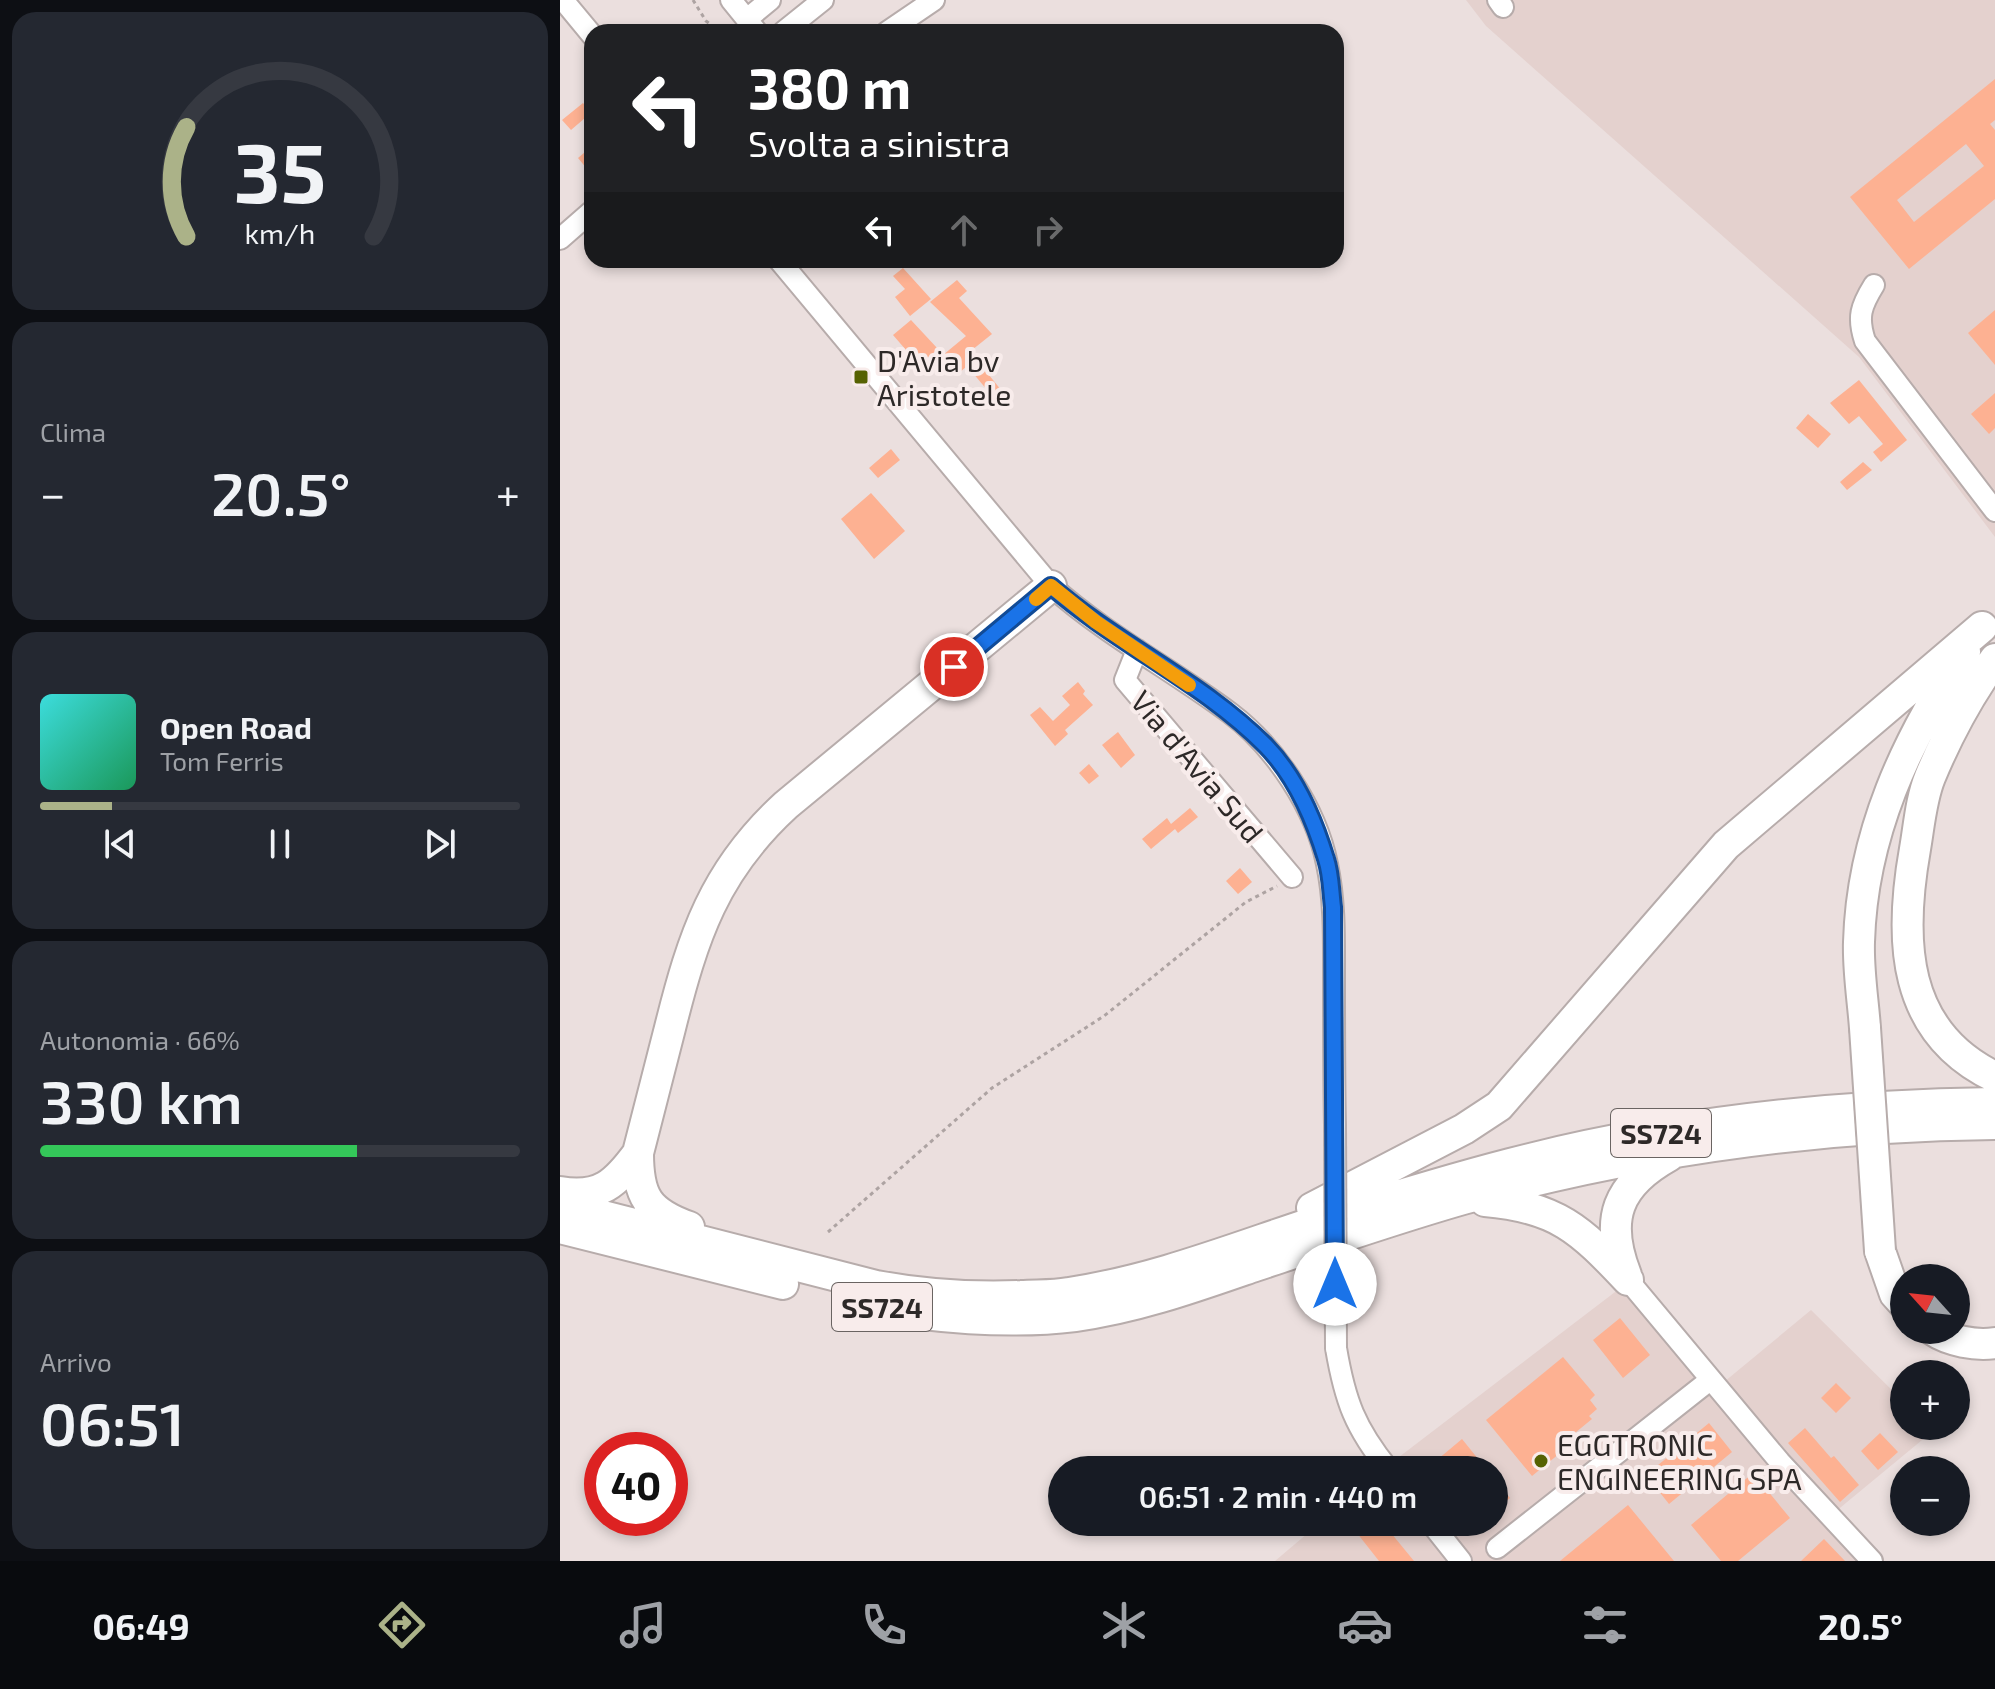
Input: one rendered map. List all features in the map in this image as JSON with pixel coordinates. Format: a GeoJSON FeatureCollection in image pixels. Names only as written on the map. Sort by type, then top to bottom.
{"type":"FeatureCollection","features":[{"type":"Feature","properties":{"kind":"highway"},"geometry":{"type":"LineString","coordinates":[[789,1264],[674,1222],[656,1210],[642,1193],[638,1153],[688,956],[702,920],[739,854],[763,826],[1051,586]]}},
{"type":"Feature","properties":{"kind":"highway"},"geometry":{"type":"LineString","coordinates":[[1890,1280],[1880,1251],[1859,944],[1863,889],[1874,835],[1893,780],[1935,701],[1989,634]]}},
{"type":"Feature","properties":{"kind":"highway"},"geometry":{"type":"LineString","coordinates":[[1194,1264],[1285,1222],[1464,1129],[1499,1106],[1726,845],[1989,634]]}},
{"type":"Feature","properties":{"kind":"highway"},"geometry":{"type":"LineString","coordinates":[[1995,659],[1964,706],[1929,780],[1909,880],[1906,933],[1912,979],[1926,1012],[1945,1042],[1978,1069],[1995,1077]]}},
{"type":"Feature","properties":{"kind":"highway","name":"SS724"},"geometry":{"type":"LineString","coordinates":[[560,1228],[916,1314],[965,1319],[1075,1316],[1141,1303],[1304,1238],[1508,1165],[1613,1139],[1817,1112],[1925,1104],[1995,1103]]}},
{"type":"Feature","properties":{"kind":"highway","name":"SS724"},"geometry":{"type":"LineString","coordinates":[[560,1205],[876,1286],[919,1294],[964,1298],[1066,1294],[1129,1282],[1620,1160],[1682,1150],[1879,1129],[1987,1127]]}},
{"type":"Feature","properties":{"kind":"highway"},"geometry":{"type":"LineString","coordinates":[[1628,1280],[1614,1236],[1616,1212],[1624,1193],[1654,1165],[1682,1150]]}},
{"type":"Feature","properties":{"kind":"highway"},"geometry":{"type":"LineString","coordinates":[[560,1192],[600,1190],[615,1182],[638,1153]]}},
{"type":"Feature","properties":{"kind":"highway"},"geometry":{"type":"LineString","coordinates":[[1463,1199],[1511,1203],[1557,1217],[1597,1247],[1628,1280]]}},
{"type":"Feature","properties":{"kind":"highway"},"geometry":{"type":"LineString","coordinates":[[1970,1342],[1995,1343]]}},
{"type":"Feature","properties":{"kind":"street"},"geometry":{"type":"LineString","coordinates":[[563,0],[584,25]]}},
{"type":"Feature","properties":{"kind":"street"},"geometry":{"type":"LineString","coordinates":[[731,0],[750,24]]}},
{"type":"Feature","properties":{"kind":"street"},"geometry":{"type":"LineString","coordinates":[[753,24],[770,0]]}},
{"type":"Feature","properties":{"kind":"street"},"geometry":{"type":"LineString","coordinates":[[793,24],[823,0]]}},
{"type":"Feature","properties":{"kind":"street"},"geometry":{"type":"LineString","coordinates":[[899,24],[934,0]]}},
{"type":"Feature","properties":{"kind":"street"},"geometry":{"type":"LineString","coordinates":[[560,239],[584,218]]}},
{"type":"Feature","properties":{"kind":"street","name":"Via d'Avia Sud"},"geometry":{"type":"LineString","coordinates":[[786,268],[1051,586],[1074,606],[1231,714],[1268,748],[1291,779],[1310,815],[1327,861],[1333,907],[1336,1348],[1349,1409],[1378,1456]]}},
{"type":"Feature","properties":{"kind":"street"},"geometry":{"type":"LineString","coordinates":[[1874,285],[1861,307],[1859,317],[1865,341],[1995,511]]}},
{"type":"Feature","properties":{"kind":"street","name":"Via d'Avia Sud"},"geometry":{"type":"LineString","coordinates":[[1137,650],[1125,680],[1292,877]]}},
{"type":"Feature","properties":{"kind":"street"},"geometry":{"type":"LineString","coordinates":[[1628,1280],[1780,1462],[1872,1561]]}},
{"type":"Feature","properties":{"kind":"street"},"geometry":{"type":"LineString","coordinates":[[1497,1548],[1710,1380]]}},
{"type":"Feature","properties":{"kind":"street"},"geometry":{"type":"LineString","coordinates":[[1441,1536],[1461,1561]]}},
{"type":"Feature","properties":{"kind":"path"},"geometry":{"type":"LineString","coordinates":[[693,0],[710,24]]}},
{"type":"Feature","properties":{"kind":"path"},"geometry":{"type":"LineString","coordinates":[[828,1232],[992,1088],[1104,1016],[1246,902],[1292,877]]}},
{"type":"Feature","properties":{"kind":"shaded area"},"geometry":{"type":"Polygon","coordinates":[[[1466,0],[1995,0],[1995,537],[1859,357],[1486,26],[1466,0]]]}},
{"type":"Feature","properties":{"kind":"shaded area"},"geometry":{"type":"Polygon","coordinates":[[[1636,1276],[1724,1382],[1811,1310],[1890,1388],[1890,1440],[1922,1440],[1903,1456],[1890,1456],[1890,1467],[1835,1512],[1881,1561],[1275,1561],[1304,1536],[1508,1536],[1508,1456],[1400,1456],[1636,1276]]]}},
{"type":"Feature","properties":{"kind":"building"},"geometry":{"type":"Polygon","coordinates":[[[1995,79],[1995,120],[1990,124],[1995,130],[1995,199],[1909,269],[1850,197],[1995,79]],[[1966,144],[1897,200],[1914,222],[1984,166],[1966,144]]]}},
{"type":"Feature","properties":{"kind":"building"},"geometry":{"type":"Polygon","coordinates":[[[584,104],[584,119],[571,130],[562,120],[584,104]]]}},
{"type":"Feature","properties":{"kind":"building"},"geometry":{"type":"Polygon","coordinates":[[[903,268],[931,299],[910,316],[895,297],[905,289],[893,276],[903,268]]]}},
{"type":"Feature","properties":{"kind":"building"},"geometry":{"type":"Polygon","coordinates":[[[957,280],[967,291],[959,298],[992,334],[972,350],[1006,396],[998,403],[967,366],[958,374],[943,355],[966,336],[930,302],[957,280]]]}},
{"type":"Feature","properties":{"kind":"building"},"geometry":{"type":"Polygon","coordinates":[[[1995,310],[1995,365],[1968,333],[1995,310]]]}},
{"type":"Feature","properties":{"kind":"building"},"geometry":{"type":"Polygon","coordinates":[[[911,320],[938,349],[919,365],[893,335],[911,320]]]}},
{"type":"Feature","properties":{"kind":"building"},"geometry":{"type":"Polygon","coordinates":[[[1859,380],[1907,440],[1881,462],[1873,452],[1883,444],[1859,416],[1849,424],[1830,403],[1859,380]]]}},
{"type":"Feature","properties":{"kind":"building"},"geometry":{"type":"Polygon","coordinates":[[[1995,393],[1995,428],[1989,434],[1971,414],[1995,393]]]}},
{"type":"Feature","properties":{"kind":"building"},"geometry":{"type":"Polygon","coordinates":[[[1808,414],[1831,434],[1818,448],[1796,428],[1808,414]]]}},
{"type":"Feature","properties":{"kind":"building"},"geometry":{"type":"Polygon","coordinates":[[[891,449],[900,460],[878,478],[869,468],[891,449]]]}},
{"type":"Feature","properties":{"kind":"building"},"geometry":{"type":"Polygon","coordinates":[[[1863,462],[1872,470],[1847,490],[1840,482],[1863,462]]]}},
{"type":"Feature","properties":{"kind":"building"},"geometry":{"type":"Polygon","coordinates":[[[871,493],[905,531],[874,559],[841,519],[871,493]]]}},
{"type":"Feature","properties":{"kind":"building"},"geometry":{"type":"Polygon","coordinates":[[[1078,682],[1093,705],[1065,730],[1068,734],[1055,746],[1030,715],[1040,707],[1053,721],[1070,705],[1062,696],[1078,682]]]}},
{"type":"Feature","properties":{"kind":"building"},"geometry":{"type":"Polygon","coordinates":[[[1118,732],[1135,755],[1121,768],[1102,745],[1118,732]]]}},
{"type":"Feature","properties":{"kind":"building"},"geometry":{"type":"Polygon","coordinates":[[[1089,764],[1099,776],[1089,784],[1079,773],[1089,764]]]}},
{"type":"Feature","properties":{"kind":"building"},"geometry":{"type":"Polygon","coordinates":[[[1190,808],[1198,817],[1178,833],[1175,829],[1151,849],[1142,839],[1167,818],[1171,824],[1190,808]]]}},
{"type":"Feature","properties":{"kind":"building"},"geometry":{"type":"Polygon","coordinates":[[[1240,868],[1252,882],[1238,894],[1226,881],[1240,868]]]}},
{"type":"Feature","properties":{"kind":"building"},"geometry":{"type":"Polygon","coordinates":[[[1620,1318],[1650,1355],[1623,1378],[1593,1340],[1620,1318]]]}},
{"type":"Feature","properties":{"kind":"building"},"geometry":{"type":"Polygon","coordinates":[[[1563,1357],[1595,1395],[1590,1400],[1597,1409],[1589,1416],[1592,1419],[1570,1437],[1572,1440],[1565,1449],[1532,1476],[1486,1420],[1563,1357]]]}},
{"type":"Feature","properties":{"kind":"building"},"geometry":{"type":"Polygon","coordinates":[[[1836,1383],[1851,1398],[1836,1413],[1821,1398],[1836,1383]]]}},
{"type":"Feature","properties":{"kind":"building"},"geometry":{"type":"Polygon","coordinates":[[[1709,1423],[1732,1452],[1669,1504],[1646,1475],[1709,1423]]]}},
{"type":"Feature","properties":{"kind":"building"},"geometry":{"type":"Polygon","coordinates":[[[1805,1428],[1859,1485],[1840,1502],[1788,1443],[1805,1428]]]}},
{"type":"Feature","properties":{"kind":"building"},"geometry":{"type":"Polygon","coordinates":[[[1880,1433],[1898,1452],[1878,1470],[1861,1451],[1880,1433]]]}},
{"type":"Feature","properties":{"kind":"building"},"geometry":{"type":"Polygon","coordinates":[[[1462,1439],[1476,1456],[1442,1456],[1462,1439]]]}},
{"type":"Feature","properties":{"kind":"building"},"geometry":{"type":"Polygon","coordinates":[[[1753,1473],[1790,1518],[1738,1561],[1721,1561],[1691,1525],[1753,1473]]]}},
{"type":"Feature","properties":{"kind":"building"},"geometry":{"type":"Polygon","coordinates":[[[1628,1505],[1674,1561],[1560,1561],[1628,1505]]]}},
{"type":"Feature","properties":{"kind":"building"},"geometry":{"type":"Polygon","coordinates":[[[1359,1536],[1393,1536],[1414,1561],[1379,1561],[1359,1536]]]}},
{"type":"Feature","properties":{"kind":"building"},"geometry":{"type":"Polygon","coordinates":[[[1824,1539],[1845,1561],[1801,1561],[1824,1539]]]}},
{"type":"Feature","properties":{"kind":"slow traffic"},"geometry":{"type":"LineString","coordinates":[[1036,599],[1051,586],[1096,622],[1189,685]]}},
{"type":"Feature","properties":{"kind":"place","name":"D'Avia bv Aristotele"},"geometry":{"type":"Point","coordinates":[861,377]}},
{"type":"Feature","properties":{"kind":"place","name":"EGGTRONIC ENGINEERING SPA"},"geometry":{"type":"Point","coordinates":[1541,1461]}},
{"type":"Feature","properties":{"kind":"route"},"geometry":{"type":"LineString","coordinates":[[954,667],[1051,586],[1096,622],[1231,714],[1268,748],[1291,779],[1310,815],[1327,861],[1333,907],[1335,1284]]}}]}
